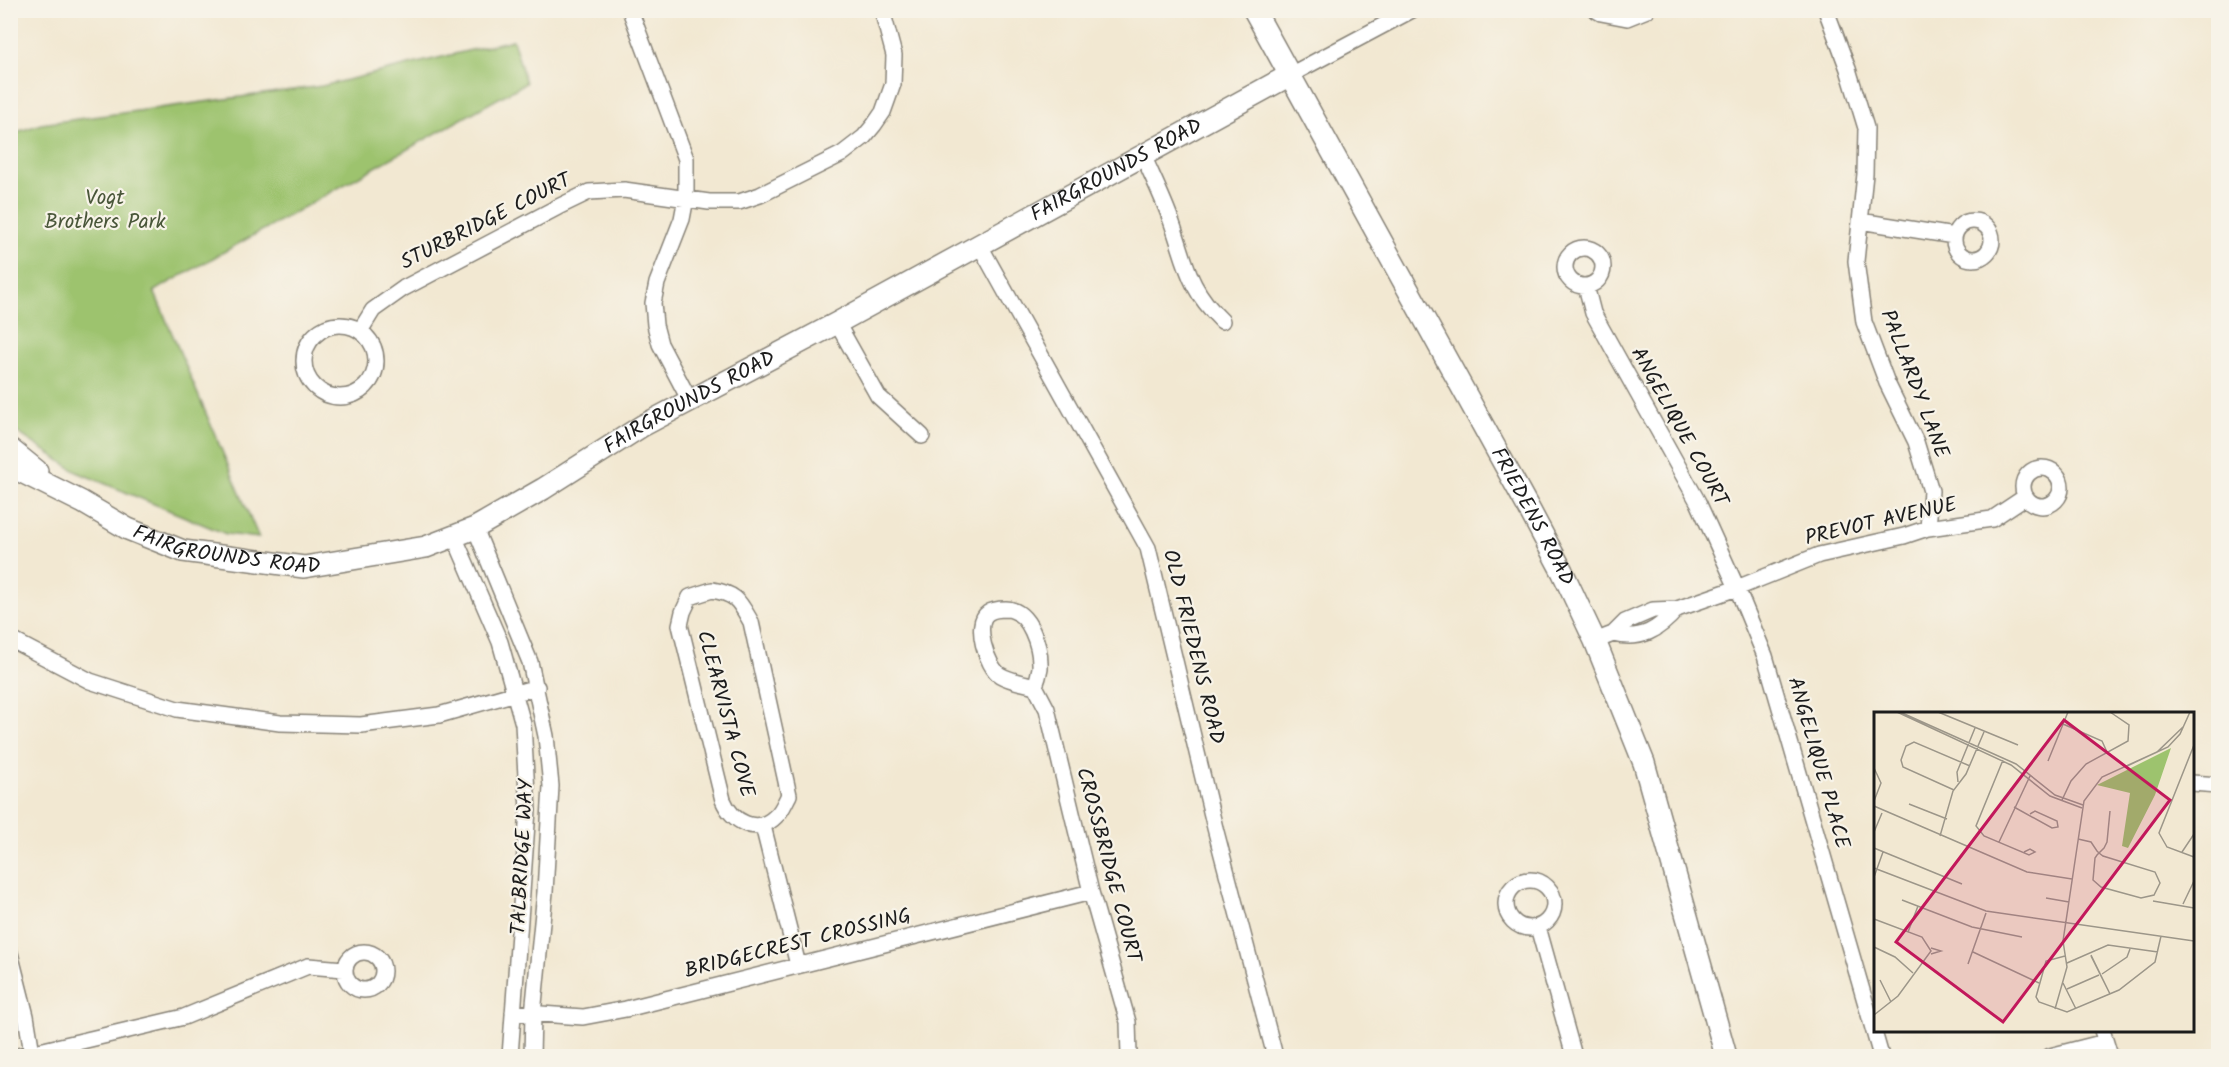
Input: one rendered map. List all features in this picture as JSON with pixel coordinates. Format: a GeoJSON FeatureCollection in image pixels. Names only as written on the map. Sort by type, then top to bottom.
{"type":"FeatureCollection","features":[{"type":"Feature","properties":{"kind":"street"},"geometry":{"type":"LineString","coordinates":[[630,10],[686,159],[686,198],[682,219],[657,283],[654,303],[655,325],[660,344],[690,400]]}},
{"type":"Feature","properties":{"kind":"street","name":"STURBRIDGE COURT"},"geometry":{"type":"LineString","coordinates":[[360,331],[373,310],[386,299],[589,192],[624,190],[710,202],[739,202],[760,195],[842,154],[864,137],[883,112],[893,84],[894,55],[882,10]]}},
{"type":"Feature","properties":{"kind":"street","name":"FRIEDENS ROAD"},"geometry":{"type":"LineString","coordinates":[[1254,10],[1562,571],[1604,638],[1644,763],[1726,1056]]}},
{"type":"Feature","properties":{"kind":"street"},"geometry":{"type":"LineString","coordinates":[[1290,75],[1412,10]]}},
{"type":"Feature","properties":{"kind":"street"},"geometry":{"type":"LineString","coordinates":[[1596,10],[1627,18],[1647,10]]}},
{"type":"Feature","properties":{"kind":"street","name":"PALLARDY LANE"},"geometry":{"type":"LineString","coordinates":[[1826,10],[1848,69],[1866,128],[1865,174],[1856,261],[1864,322],[1887,383],[1916,442],[1931,491],[1928,528]]}},
{"type":"Feature","properties":{"kind":"street","name":"FAIRGROUNDS ROAD"},"geometry":{"type":"LineString","coordinates":[[10,466],[128,529],[183,551],[304,567],[426,547],[475,528],[543,489],[642,426],[837,323],[1290,75]]}},
{"type":"Feature","properties":{"kind":"street"},"geometry":{"type":"LineString","coordinates":[[1143,155],[1172,222],[1190,279],[1200,298],[1222,321]]}},
{"type":"Feature","properties":{"kind":"street"},"geometry":{"type":"LineString","coordinates":[[1860,221],[1954,236]]}},
{"type":"Feature","properties":{"kind":"street","name":"OLD FRIEDENS ROAD"},"geometry":{"type":"LineString","coordinates":[[979,244],[1148,548],[1215,828],[1275,1056]]}},
{"type":"Feature","properties":{"kind":"street","name":"ANGELIQUE COURT"},"geometry":{"type":"LineString","coordinates":[[1586,286],[1593,313],[1698,502],[1737,588]]}},
{"type":"Feature","properties":{"kind":"street"},"geometry":{"type":"LineString","coordinates":[[837,323],[878,396],[922,436]]}},
{"type":"Feature","properties":{"kind":"street"},"geometry":{"type":"LineString","coordinates":[[336,325],[346,325],[360,331],[372,342],[376,351],[375,371],[371,380],[365,388],[347,397],[327,395],[318,390],[310,382],[303,362],[309,342],[316,333],[336,325]]}},
{"type":"Feature","properties":{"kind":"street","name":"FAIRGROUNDS ROAD"},"geometry":{"type":"LineString","coordinates":[[10,449],[60,491]]}},
{"type":"Feature","properties":{"kind":"street","name":"PREVOT AVENUE"},"geometry":{"type":"LineString","coordinates":[[1604,638],[1630,639],[1663,626],[1677,609],[1819,555],[1904,536],[1928,528],[1992,519],[2025,497]]}},
{"type":"Feature","properties":{"kind":"street","name":"TALBRIDGE WAY"},"geometry":{"type":"LineString","coordinates":[[475,528],[530,662],[546,736],[551,786],[545,891],[533,1014],[532,1056]]}},
{"type":"Feature","properties":{"kind":"street","name":"TALBRIDGE WAY"},"geometry":{"type":"LineString","coordinates":[[454,536],[500,642],[523,724],[528,810],[510,1056]]}},
{"type":"Feature","properties":{"kind":"street","name":"ANGELIQUE PLACE"},"geometry":{"type":"LineString","coordinates":[[1737,588],[1765,656],[1881,1056]]}},
{"type":"Feature","properties":{"kind":"street","name":"CLEARVISTA COVE"},"geometry":{"type":"LineString","coordinates":[[712,590],[726,592],[738,599],[751,622],[789,795],[777,815],[763,826],[748,826],[727,811],[680,625],[682,612],[690,597],[712,590]]}},
{"type":"Feature","properties":{"kind":"street"},"geometry":{"type":"LineString","coordinates":[[1001,609],[1013,609],[1024,617],[1038,651],[1040,669],[1035,686],[998,674],[988,661],[982,639],[982,620],[988,613],[1001,609]]}},
{"type":"Feature","properties":{"kind":"street"},"geometry":{"type":"LineString","coordinates":[[10,639],[90,681],[177,709],[280,723],[362,725],[384,723],[439,715],[537,687]]}},
{"type":"Feature","properties":{"kind":"street","name":"CROSSBRIDGE COURT"},"geometry":{"type":"LineString","coordinates":[[1035,686],[1047,709],[1091,892],[1128,1022],[1129,1056]]}},
{"type":"Feature","properties":{"kind":"street"},"geometry":{"type":"LineString","coordinates":[[2193,783],[2218,785]]}},
{"type":"Feature","properties":{"kind":"street"},"geometry":{"type":"LineString","coordinates":[[763,826],[798,965]]}},
{"type":"Feature","properties":{"kind":"street","name":"BRIDGECREST CROSSING"},"geometry":{"type":"LineString","coordinates":[[513,1012],[583,1017],[626,1009],[1091,892]]}},
{"type":"Feature","properties":{"kind":"street"},"geometry":{"type":"LineString","coordinates":[[1538,927],[1574,1056]]}},
{"type":"Feature","properties":{"kind":"street"},"geometry":{"type":"LineString","coordinates":[[10,953],[26,1016],[25,1055],[184,1017],[308,966],[345,969]]}},
{"type":"Feature","properties":{"kind":"street"},"geometry":{"type":"LineString","coordinates":[[2050,1056],[2106,1043]]}},
{"type":"Feature","properties":{"kind":"green space","name":"Vogt Brothers Park"},"geometry":{"type":"Polygon","coordinates":[[[513,40],[526,83],[154,291],[259,538],[226,534],[77,472],[11,428],[11,134],[41,124],[322,86],[513,40]]]}}]}
